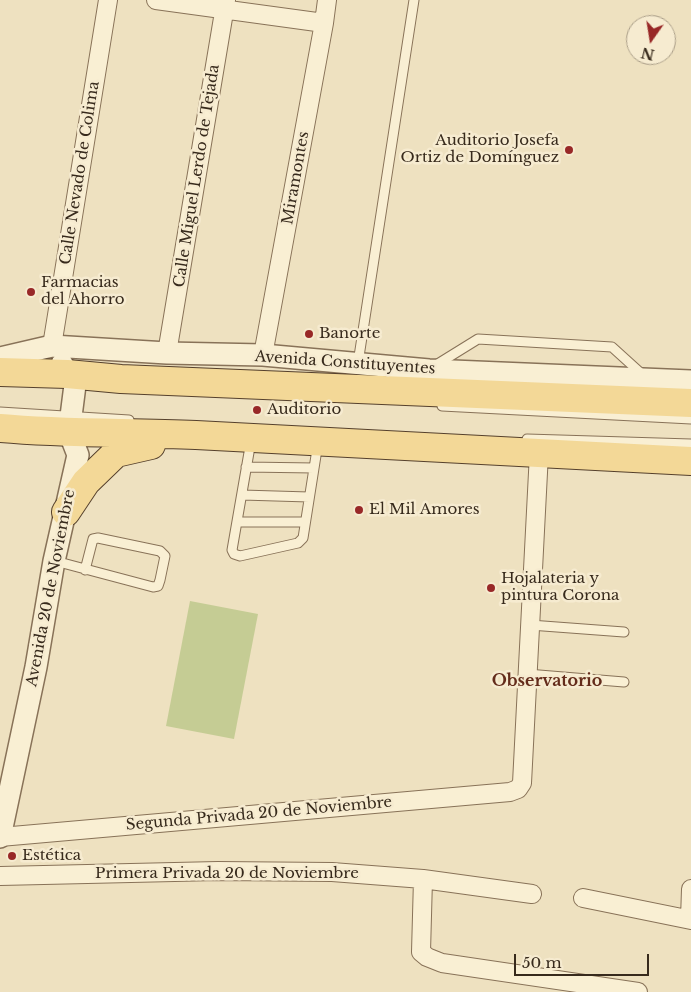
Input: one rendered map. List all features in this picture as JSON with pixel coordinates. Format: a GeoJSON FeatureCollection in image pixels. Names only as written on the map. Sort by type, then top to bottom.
{"type":"FeatureCollection","features":[{"type":"Feature","properties":{"kind":"main road","name":"Avenida Constituyentes"},"geometry":{"type":"LineString","coordinates":[[3,378],[73,382],[121,380],[691,403]]}},
{"type":"Feature","properties":{"kind":"main road"},"geometry":{"type":"LineString","coordinates":[[0,428],[70,424],[252,438],[531,446],[691,461]]}},
{"type":"Feature","properties":{"kind":"main road"},"geometry":{"type":"LineString","coordinates":[[66,512],[86,482],[116,452],[194,435]]}},
{"type":"Feature","properties":{"kind":"street","name":"Calle Nevado de Colima"},"geometry":{"type":"LineString","coordinates":[[52,346],[108,0]]}},
{"type":"Feature","properties":{"kind":"street"},"geometry":{"type":"LineString","coordinates":[[156,0],[225,5],[324,23]]}},
{"type":"Feature","properties":{"kind":"street","name":"Miramontes"},"geometry":{"type":"LineString","coordinates":[[263,355],[327,0]]}},
{"type":"Feature","properties":{"kind":"street","name":"Calle Miguel Lerdo de Tejada"},"geometry":{"type":"LineString","coordinates":[[167,353],[225,5]]}},
{"type":"Feature","properties":{"kind":"street","name":"Avenida Constituyentes"},"geometry":{"type":"LineString","coordinates":[[0,358],[52,346],[167,353],[263,355],[429,370],[691,381]]}},
{"type":"Feature","properties":{"kind":"street"},"geometry":{"type":"LineString","coordinates":[[52,346],[73,382]]}},
{"type":"Feature","properties":{"kind":"street","name":"Avenida 20 de Noviembre"},"geometry":{"type":"LineString","coordinates":[[1,829],[5,787],[36,667],[54,561],[78,455],[70,424],[73,382]]}},
{"type":"Feature","properties":{"kind":"street"},"geometry":{"type":"LineString","coordinates":[[527,674],[530,625],[531,446]]}},
{"type":"Feature","properties":{"kind":"street","name":"Segunda Privada 20 de Noviembre"},"geometry":{"type":"LineString","coordinates":[[1,829],[510,792],[518,789],[522,783],[527,674]]}},
{"type":"Feature","properties":{"kind":"street","name":"Primera Privada 20 de Noviembre"},"geometry":{"type":"LineString","coordinates":[[0,876],[218,871],[332,872],[423,879],[532,894]]}},
{"type":"Feature","properties":{"kind":"street"},"geometry":{"type":"LineString","coordinates":[[423,879],[421,952],[427,957],[442,963],[638,992]]}},
{"type":"Feature","properties":{"kind":"street"},"geometry":{"type":"LineString","coordinates":[[583,898],[690,919],[691,889]]}},
{"type":"Feature","properties":{"kind":"lane"},"geometry":{"type":"LineString","coordinates":[[358,364],[414,0]]}},
{"type":"Feature","properties":{"kind":"lane"},"geometry":{"type":"LineString","coordinates":[[429,370],[478,340],[612,347],[646,378]]}},
{"type":"Feature","properties":{"kind":"lane"},"geometry":{"type":"LineString","coordinates":[[103,387],[150,390]]}},
{"type":"Feature","properties":{"kind":"lane"},"geometry":{"type":"LineString","coordinates":[[436,406],[691,419]]}},
{"type":"Feature","properties":{"kind":"lane"},"geometry":{"type":"LineString","coordinates":[[0,412],[70,424],[137,420]]}},
{"type":"Feature","properties":{"kind":"lane"},"geometry":{"type":"LineString","coordinates":[[252,438],[232,550],[234,554],[240,556],[298,543],[303,538],[318,441]]}},
{"type":"Feature","properties":{"kind":"lane"},"geometry":{"type":"LineString","coordinates":[[531,446],[691,444]]}},
{"type":"Feature","properties":{"kind":"lane"},"geometry":{"type":"LineString","coordinates":[[246,467],[314,468]]}},
{"type":"Feature","properties":{"kind":"lane"},"geometry":{"type":"LineString","coordinates":[[242,495],[309,497]]}},
{"type":"Feature","properties":{"kind":"lane"},"geometry":{"type":"LineString","coordinates":[[238,522],[305,522]]}},
{"type":"Feature","properties":{"kind":"lane"},"geometry":{"type":"LineString","coordinates":[[54,561],[85,570],[153,587],[158,586],[165,556],[160,551],[98,538],[92,539],[85,570]]}},
{"type":"Feature","properties":{"kind":"lane"},"geometry":{"type":"LineString","coordinates":[[530,625],[624,632]]}},
{"type":"Feature","properties":{"kind":"lane"},"geometry":{"type":"LineString","coordinates":[[527,674],[624,682]]}},
{"type":"Feature","properties":{"kind":"green space"},"geometry":{"type":"Polygon","coordinates":[[[190,601],[258,614],[234,739],[166,726],[190,601]]]}},
{"type":"Feature","properties":{"kind":"place","name":"Auditorio Josefa Ortiz de Domínguez"},"geometry":{"type":"Point","coordinates":[569,150]}},
{"type":"Feature","properties":{"kind":"place","name":"Farmacias del Ahorro"},"geometry":{"type":"Point","coordinates":[31,292]}},
{"type":"Feature","properties":{"kind":"place","name":"Banorte"},"geometry":{"type":"Point","coordinates":[309,334]}},
{"type":"Feature","properties":{"kind":"place","name":"Auditorio"},"geometry":{"type":"Point","coordinates":[257,410]}},
{"type":"Feature","properties":{"kind":"place","name":"El Mil Amores"},"geometry":{"type":"Point","coordinates":[359,510]}},
{"type":"Feature","properties":{"kind":"place","name":"Hojalateria y pintura Corona"},"geometry":{"type":"Point","coordinates":[491,588]}},
{"type":"Feature","properties":{"kind":"place","name":"Estética"},"geometry":{"type":"Point","coordinates":[12,856]}},
{"type":"Feature","properties":{"kind":"district","name":"Observatorio"},"geometry":{"type":"Point","coordinates":[547,681]}}]}
